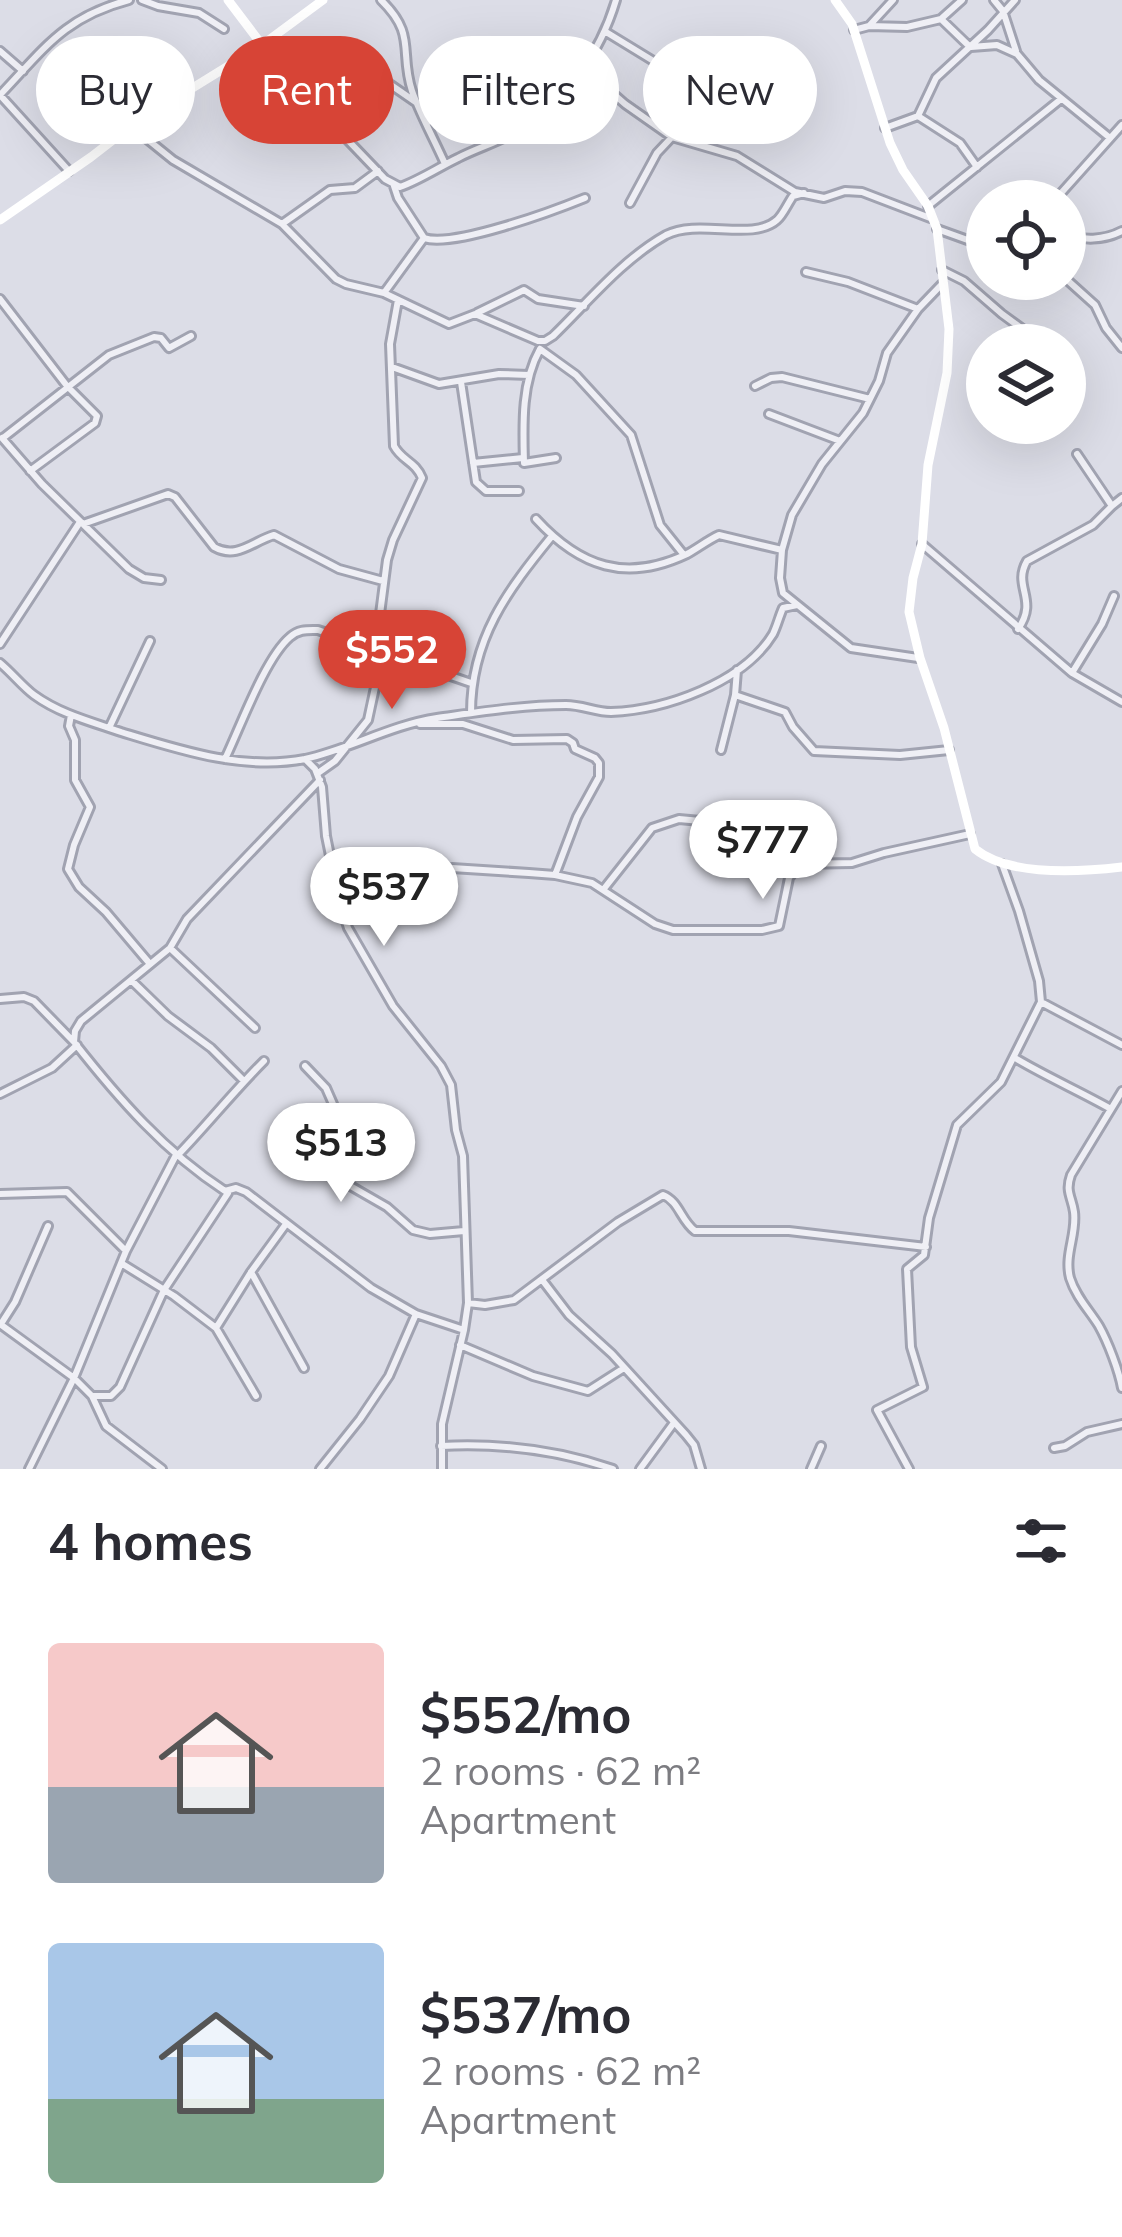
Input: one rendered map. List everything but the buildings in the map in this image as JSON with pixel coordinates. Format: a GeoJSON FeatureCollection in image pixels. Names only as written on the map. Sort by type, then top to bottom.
{"type":"FeatureCollection","features":[{"type":"Feature","properties":{"kind":"street"},"geometry":{"type":"LineString","coordinates":[[70,172],[0,95],[69,26],[100,8],[129,0]]}},
{"type":"Feature","properties":{"kind":"street"},"geometry":{"type":"LineString","coordinates":[[142,0],[199,13],[224,29]]}},
{"type":"Feature","properties":{"kind":"street"},"geometry":{"type":"LineString","coordinates":[[228,0],[255,36]]}},
{"type":"Feature","properties":{"kind":"street"},"geometry":{"type":"LineString","coordinates":[[274,36],[323,0]]}},
{"type":"Feature","properties":{"kind":"street"},"geometry":{"type":"LineString","coordinates":[[381,0],[404,31],[418,104]]}},
{"type":"Feature","properties":{"kind":"street"},"geometry":{"type":"LineString","coordinates":[[604,36],[616,0]]}},
{"type":"Feature","properties":{"kind":"street"},"geometry":{"type":"LineString","coordinates":[[835,0],[854,30],[903,170],[935,224],[949,329],[947,374],[928,465],[922,544],[909,612],[975,850],[1002,864],[1077,871],[1122,867]]}},
{"type":"Feature","properties":{"kind":"street"},"geometry":{"type":"LineString","coordinates":[[868,26],[893,0]]}},
{"type":"Feature","properties":{"kind":"street"},"geometry":{"type":"LineString","coordinates":[[854,30],[908,27],[941,19],[962,0]]}},
{"type":"Feature","properties":{"kind":"street"},"geometry":{"type":"LineString","coordinates":[[994,0],[1003,11],[1017,54],[1039,80],[1110,138]]}},
{"type":"Feature","properties":{"kind":"street"},"geometry":{"type":"LineString","coordinates":[[885,128],[918,116],[936,78],[1015,0]]}},
{"type":"Feature","properties":{"kind":"street"},"geometry":{"type":"LineString","coordinates":[[941,19],[968,47],[997,45],[1017,54]]}},
{"type":"Feature","properties":{"kind":"street"},"geometry":{"type":"LineString","coordinates":[[606,32],[643,56]]}},
{"type":"Feature","properties":{"kind":"street"},"geometry":{"type":"LineString","coordinates":[[0,51],[23,71]]}},
{"type":"Feature","properties":{"kind":"street"},"geometry":{"type":"LineString","coordinates":[[394,87],[418,104]]}},
{"type":"Feature","properties":{"kind":"street"},"geometry":{"type":"LineString","coordinates":[[928,206],[1062,98]]}},
{"type":"Feature","properties":{"kind":"street"},"geometry":{"type":"LineString","coordinates":[[918,116],[953,137],[977,166]]}},
{"type":"Feature","properties":{"kind":"street"},"geometry":{"type":"LineString","coordinates":[[1073,180],[1122,124]]}},
{"type":"Feature","properties":{"kind":"street"},"geometry":{"type":"LineString","coordinates":[[0,220],[107,144]]}},
{"type":"Feature","properties":{"kind":"street"},"geometry":{"type":"LineString","coordinates":[[153,144],[282,224],[336,279],[384,293],[448,324],[524,290],[538,299],[584,306]]}},
{"type":"Feature","properties":{"kind":"street"},"geometry":{"type":"LineString","coordinates":[[352,144],[394,186],[424,238],[439,242],[520,223],[585,198]]}},
{"type":"Feature","properties":{"kind":"street"},"geometry":{"type":"LineString","coordinates":[[437,144],[445,164]]}},
{"type":"Feature","properties":{"kind":"street"},"geometry":{"type":"LineString","coordinates":[[394,186],[406,185],[490,144]]}},
{"type":"Feature","properties":{"kind":"street"},"geometry":{"type":"LineString","coordinates":[[630,203],[665,144]]}},
{"type":"Feature","properties":{"kind":"street"},"geometry":{"type":"LineString","coordinates":[[696,144],[736,156],[792,190],[829,198],[845,191],[862,192],[966,238]]}},
{"type":"Feature","properties":{"kind":"street"},"geometry":{"type":"LineString","coordinates":[[282,224],[330,190],[356,188],[378,171]]}},
{"type":"Feature","properties":{"kind":"street"},"geometry":{"type":"LineString","coordinates":[[556,458],[527,465],[524,458],[529,375],[543,345],[664,236],[692,227],[732,230],[769,224],[778,219],[790,198],[803,193]]}},
{"type":"Feature","properties":{"kind":"street"},"geometry":{"type":"LineString","coordinates":[[1086,238],[1122,231]]}},
{"type":"Feature","properties":{"kind":"street"},"geometry":{"type":"LineString","coordinates":[[384,293],[424,238]]}},
{"type":"Feature","properties":{"kind":"street"},"geometry":{"type":"LineString","coordinates":[[806,272],[848,282],[918,309]]}},
{"type":"Feature","properties":{"kind":"street"},"geometry":{"type":"LineString","coordinates":[[920,658],[851,648],[840,641],[783,593],[782,550],[792,514],[856,424],[879,381],[886,352],[943,276]]}},
{"type":"Feature","properties":{"kind":"street"},"geometry":{"type":"LineString","coordinates":[[943,276],[964,281],[1015,324]]}},
{"type":"Feature","properties":{"kind":"street"},"geometry":{"type":"LineString","coordinates":[[1086,297],[1122,348]]}},
{"type":"Feature","properties":{"kind":"street"},"geometry":{"type":"LineString","coordinates":[[0,299],[98,419],[30,471]]}},
{"type":"Feature","properties":{"kind":"street"},"geometry":{"type":"LineString","coordinates":[[0,1094],[52,1068],[75,1044],[81,1021],[170,948],[187,919],[368,720],[377,678],[383,581],[393,540],[422,478],[418,467],[394,446],[391,332],[398,300]]}},
{"type":"Feature","properties":{"kind":"street"},"geometry":{"type":"LineString","coordinates":[[475,314],[543,345],[631,435],[661,525],[684,555]]}},
{"type":"Feature","properties":{"kind":"street"},"geometry":{"type":"LineString","coordinates":[[161,580],[134,573],[1,437],[109,355],[158,336],[169,348],[191,336]]}},
{"type":"Feature","properties":{"kind":"street"},"geometry":{"type":"LineString","coordinates":[[392,367],[439,384],[499,374],[529,375]]}},
{"type":"Feature","properties":{"kind":"street"},"geometry":{"type":"LineString","coordinates":[[755,386],[782,377],[869,399]]}},
{"type":"Feature","properties":{"kind":"street"},"geometry":{"type":"LineString","coordinates":[[461,382],[476,482],[486,491],[519,490]]}},
{"type":"Feature","properties":{"kind":"street"},"geometry":{"type":"LineString","coordinates":[[769,414],[840,441]]}},
{"type":"Feature","properties":{"kind":"street"},"geometry":{"type":"LineString","coordinates":[[1077,454],[1112,506]]}},
{"type":"Feature","properties":{"kind":"street"},"geometry":{"type":"LineString","coordinates":[[473,464],[524,458]]}},
{"type":"Feature","properties":{"kind":"street"},"geometry":{"type":"LineString","coordinates":[[0,644],[82,522],[168,494],[176,496],[214,547],[223,551],[245,549],[274,535],[339,569],[383,581]]}},
{"type":"Feature","properties":{"kind":"street"},"geometry":{"type":"LineString","coordinates":[[1018,629],[1027,612],[1023,566],[1094,525],[1122,497]]}},
{"type":"Feature","properties":{"kind":"street"},"geometry":{"type":"LineString","coordinates":[[536,518],[574,552],[620,570],[639,570],[684,555],[719,535],[782,550]]}},
{"type":"Feature","properties":{"kind":"street"},"geometry":{"type":"LineString","coordinates":[[471,712],[471,683],[481,646],[511,586],[552,536]]}},
{"type":"Feature","properties":{"kind":"street"},"geometry":{"type":"LineString","coordinates":[[922,544],[1072,673],[1122,702]]}},
{"type":"Feature","properties":{"kind":"street"},"geometry":{"type":"LineString","coordinates":[[1072,673],[1114,596]]}},
{"type":"Feature","properties":{"kind":"street"},"geometry":{"type":"LineString","coordinates":[[0,663],[34,695],[109,728],[225,759],[305,759],[413,723],[471,712],[565,705],[605,712],[657,707],[737,670],[773,633],[783,608],[797,604]]}},
{"type":"Feature","properties":{"kind":"street"},"geometry":{"type":"LineString","coordinates":[[225,759],[268,667],[287,639],[305,629],[471,683]]}},
{"type":"Feature","properties":{"kind":"street"},"geometry":{"type":"LineString","coordinates":[[109,728],[150,641]]}},
{"type":"Feature","properties":{"kind":"street"},"geometry":{"type":"LineString","coordinates":[[721,750],[737,670]]}},
{"type":"Feature","properties":{"kind":"street"},"geometry":{"type":"LineString","coordinates":[[735,695],[785,712],[810,748],[820,753],[900,755],[950,750]]}},
{"type":"Feature","properties":{"kind":"street"},"geometry":{"type":"LineString","coordinates":[[71,715],[75,780],[91,807],[74,845],[70,874],[150,964]]}},
{"type":"Feature","properties":{"kind":"street"},"geometry":{"type":"LineString","coordinates":[[413,723],[463,724],[513,740],[567,739],[575,749],[595,758],[599,777],[556,875]]}},
{"type":"Feature","properties":{"kind":"street"},"geometry":{"type":"LineString","coordinates":[[305,759],[319,776],[326,836],[348,928],[394,1006],[451,1085],[463,1156],[468,1303],[442,1424],[442,1469]]}},
{"type":"Feature","properties":{"kind":"street"},"geometry":{"type":"LineString","coordinates":[[603,890],[652,828],[679,819],[742,825],[799,864],[852,863],[970,834]]}},
{"type":"Feature","properties":{"kind":"street"},"geometry":{"type":"LineString","coordinates":[[338,892],[452,868],[556,875],[592,883],[655,924],[674,930],[774,929],[780,922],[789,878],[799,864]]}},
{"type":"Feature","properties":{"kind":"street"},"geometry":{"type":"LineString","coordinates":[[910,1469],[878,1410],[923,1387],[911,1347],[906,1274],[909,1265],[925,1255],[933,1200],[957,1125],[1001,1082],[1041,1002],[1039,981],[1002,864]]}},
{"type":"Feature","properties":{"kind":"street"},"geometry":{"type":"LineString","coordinates":[[170,948],[255,1028]]}},
{"type":"Feature","properties":{"kind":"street"},"geometry":{"type":"LineString","coordinates":[[131,980],[244,1081]]}},
{"type":"Feature","properties":{"kind":"street"},"geometry":{"type":"LineString","coordinates":[[0,999],[34,1001],[131,1111],[176,1155],[220,1188],[246,1192],[371,1288],[416,1314],[464,1330]]}},
{"type":"Feature","properties":{"kind":"street"},"geometry":{"type":"LineString","coordinates":[[1041,1002],[1122,1045]]}},
{"type":"Feature","properties":{"kind":"street"},"geometry":{"type":"LineString","coordinates":[[1016,1058],[1111,1109]]}},
{"type":"Feature","properties":{"kind":"street"},"geometry":{"type":"LineString","coordinates":[[29,1469],[74,1378],[126,1251],[176,1155],[264,1061]]}},
{"type":"Feature","properties":{"kind":"street"},"geometry":{"type":"LineString","coordinates":[[305,1066],[326,1088],[333,1104],[334,1146],[347,1184],[421,1233],[464,1231]]}},
{"type":"Feature","properties":{"kind":"street"},"geometry":{"type":"LineString","coordinates":[[1121,1095],[1068,1184],[1074,1211],[1068,1255],[1077,1296],[1098,1324],[1121,1374],[1122,1388]]}},
{"type":"Feature","properties":{"kind":"street"},"geometry":{"type":"LineString","coordinates":[[92,1396],[112,1396],[120,1387],[164,1290],[230,1190]]}},
{"type":"Feature","properties":{"kind":"street"},"geometry":{"type":"LineString","coordinates":[[0,1194],[67,1192],[126,1251]]}},
{"type":"Feature","properties":{"kind":"street"},"geometry":{"type":"LineString","coordinates":[[468,1303],[514,1300],[618,1222],[663,1195],[672,1198],[695,1231],[789,1231],[926,1247]]}},
{"type":"Feature","properties":{"kind":"street"},"geometry":{"type":"LineString","coordinates":[[216,1328],[286,1223]]}},
{"type":"Feature","properties":{"kind":"street"},"geometry":{"type":"LineString","coordinates":[[48,1226],[0,1324],[74,1378],[92,1396],[106,1426],[162,1469]]}},
{"type":"Feature","properties":{"kind":"street"},"geometry":{"type":"LineString","coordinates":[[121,1263],[216,1328],[256,1396]]}},
{"type":"Feature","properties":{"kind":"street"},"geometry":{"type":"LineString","coordinates":[[250,1272],[304,1368]]}},
{"type":"Feature","properties":{"kind":"street"},"geometry":{"type":"LineString","coordinates":[[542,1280],[568,1315],[625,1368],[694,1444],[701,1469]]}},
{"type":"Feature","properties":{"kind":"street"},"geometry":{"type":"LineString","coordinates":[[320,1469],[389,1376],[416,1314]]}},
{"type":"Feature","properties":{"kind":"street"},"geometry":{"type":"LineString","coordinates":[[460,1346],[533,1376],[588,1391],[625,1368]]}},
{"type":"Feature","properties":{"kind":"street"},"geometry":{"type":"LineString","coordinates":[[640,1469],[674,1423]]}},
{"type":"Feature","properties":{"kind":"street"},"geometry":{"type":"LineString","coordinates":[[1054,1448],[1087,1432],[1122,1424]]}},
{"type":"Feature","properties":{"kind":"street"},"geometry":{"type":"LineString","coordinates":[[441,1446],[508,1446],[580,1458],[613,1469]]}},
{"type":"Feature","properties":{"kind":"street"},"geometry":{"type":"LineString","coordinates":[[812,1469],[821,1446]]}}]}
